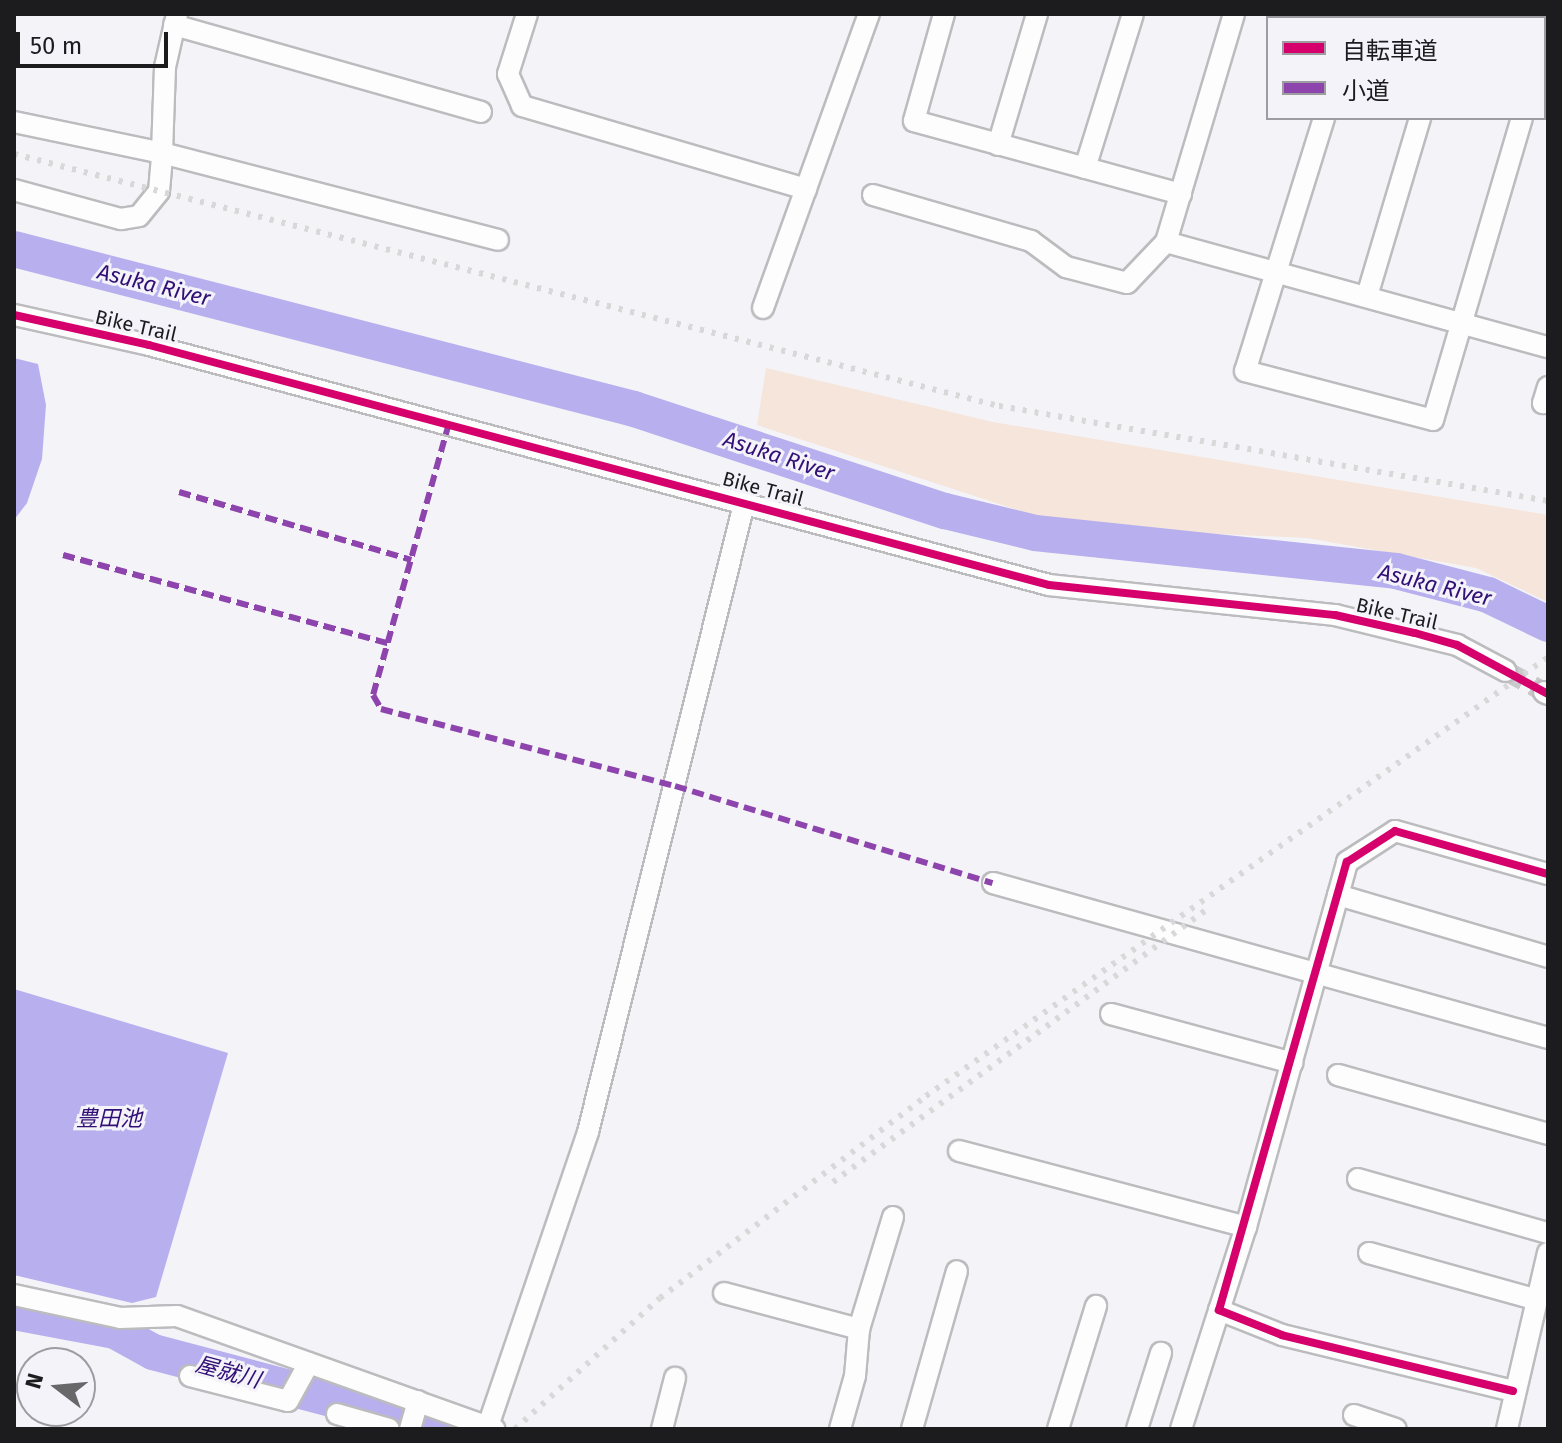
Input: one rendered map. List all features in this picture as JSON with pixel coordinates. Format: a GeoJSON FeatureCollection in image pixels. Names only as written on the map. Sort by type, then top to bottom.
{"type":"FeatureCollection","features":[{"type":"Feature","properties":{"kind":"street"},"geometry":{"type":"LineString","coordinates":[[527,14],[508,74],[522,106],[806,189]]}},
{"type":"Feature","properties":{"kind":"street"},"geometry":{"type":"LineString","coordinates":[[763,308],[869,14]]}},
{"type":"Feature","properties":{"kind":"street"},"geometry":{"type":"LineString","coordinates":[[944,14],[914,121],[1181,194]]}},
{"type":"Feature","properties":{"kind":"street"},"geometry":{"type":"LineString","coordinates":[[998,145],[1037,14]]}},
{"type":"Feature","properties":{"kind":"street"},"geometry":{"type":"LineString","coordinates":[[1085,168],[1133,14]]}},
{"type":"Feature","properties":{"kind":"street"},"geometry":{"type":"LineString","coordinates":[[873,195],[1031,241],[1066,267],[1127,283],[1166,242],[1234,14]]}},
{"type":"Feature","properties":{"kind":"street"},"geometry":{"type":"LineString","coordinates":[[14,190],[121,219],[139,216],[159,191],[162,153],[160,116],[176,19],[481,112]]}},
{"type":"Feature","properties":{"kind":"street"},"geometry":{"type":"LineString","coordinates":[[1323,120],[1245,371],[1433,420],[1521,120]]}},
{"type":"Feature","properties":{"kind":"street"},"geometry":{"type":"LineString","coordinates":[[1367,296],[1419,120]]}},
{"type":"Feature","properties":{"kind":"street"},"geometry":{"type":"LineString","coordinates":[[14,122],[162,153],[498,240]]}},
{"type":"Feature","properties":{"kind":"street"},"geometry":{"type":"LineString","coordinates":[[1166,242],[1548,347]]}},
{"type":"Feature","properties":{"kind":"street","name":"Bike Trail"},"geometry":{"type":"LineString","coordinates":[[14,315],[149,345],[745,500],[1049,585],[1335,615],[1457,645],[1506,671]]}},
{"type":"Feature","properties":{"kind":"street"},"geometry":{"type":"LineString","coordinates":[[1548,387],[1543,403],[1548,403]]}},
{"type":"Feature","properties":{"kind":"street"},"geometry":{"type":"LineString","coordinates":[[14,1295],[120,1318],[177,1316],[309,1363],[413,1418],[491,1428],[588,1132],[745,500]]}},
{"type":"Feature","properties":{"kind":"street"},"geometry":{"type":"LineString","coordinates":[[1181,1429],[1246,1227],[1347,862],[1395,831],[1548,874]]}},
{"type":"Feature","properties":{"kind":"street"},"geometry":{"type":"LineString","coordinates":[[993,883],[1548,1038]]}},
{"type":"Feature","properties":{"kind":"street"},"geometry":{"type":"LineString","coordinates":[[1338,895],[1548,957]]}},
{"type":"Feature","properties":{"kind":"street"},"geometry":{"type":"LineString","coordinates":[[1111,1014],[1292,1063]]}},
{"type":"Feature","properties":{"kind":"street"},"geometry":{"type":"LineString","coordinates":[[1338,1075],[1548,1134]]}},
{"type":"Feature","properties":{"kind":"street"},"geometry":{"type":"LineString","coordinates":[[959,1151],[1246,1227]]}},
{"type":"Feature","properties":{"kind":"street"},"geometry":{"type":"LineString","coordinates":[[1358,1179],[1548,1233]]}},
{"type":"Feature","properties":{"kind":"street"},"geometry":{"type":"LineString","coordinates":[[840,1429],[855,1376],[859,1329],[893,1217]]}},
{"type":"Feature","properties":{"kind":"street"},"geometry":{"type":"LineString","coordinates":[[1369,1253],[1534,1299]]}},
{"type":"Feature","properties":{"kind":"street"},"geometry":{"type":"LineString","coordinates":[[1507,1429],[1534,1299],[1548,1253]]}},
{"type":"Feature","properties":{"kind":"street"},"geometry":{"type":"LineString","coordinates":[[912,1429],[957,1271]]}},
{"type":"Feature","properties":{"kind":"street"},"geometry":{"type":"LineString","coordinates":[[724,1293],[859,1329]]}},
{"type":"Feature","properties":{"kind":"street"},"geometry":{"type":"LineString","coordinates":[[1058,1429],[1096,1306]]}},
{"type":"Feature","properties":{"kind":"street"},"geometry":{"type":"LineString","coordinates":[[1219,1310],[1282,1335],[1513,1391]]}},
{"type":"Feature","properties":{"kind":"street"},"geometry":{"type":"LineString","coordinates":[[1137,1429],[1161,1353]]}},
{"type":"Feature","properties":{"kind":"street"},"geometry":{"type":"LineString","coordinates":[[190,1376],[288,1401],[309,1363]]}},
{"type":"Feature","properties":{"kind":"street"},"geometry":{"type":"LineString","coordinates":[[662,1429],[675,1378]]}},
{"type":"Feature","properties":{"kind":"street"},"geometry":{"type":"LineString","coordinates":[[337,1414],[389,1429]]}},
{"type":"Feature","properties":{"kind":"street"},"geometry":{"type":"LineString","coordinates":[[1354,1415],[1396,1429]]}},
{"type":"Feature","properties":{"kind":"shaded area"},"geometry":{"type":"Polygon","coordinates":[[[766,368],[993,422],[1548,515],[1548,602],[1476,568],[1307,538],[1131,530],[1039,517],[757,425],[766,368]]]}},
{"type":"Feature","properties":{"kind":"water"},"geometry":{"type":"Polygon","coordinates":[[[14,358],[38,364],[46,405],[42,459],[27,503],[14,520],[14,358]]]}},
{"type":"Feature","properties":{"kind":"water","name":"豊田池"},"geometry":{"type":"Polygon","coordinates":[[[14,989],[228,1053],[156,1297],[132,1303],[14,1275],[14,989]]]}},
{"type":"Feature","properties":{"kind":"waterway","name":"Asuka River"},"geometry":{"type":"LineString","coordinates":[[14,249],[634,409],[945,511],[1035,533],[1396,571],[1488,595],[1548,624]]}},
{"type":"Feature","properties":{"kind":"waterway","name":"屋就川"},"geometry":{"type":"LineString","coordinates":[[14,1312],[115,1331],[153,1352],[444,1429]]}},
{"type":"Feature","properties":{"kind":"tunnel"},"geometry":{"type":"LineString","coordinates":[[1506,671],[1544,692]]}},
{"type":"Feature","properties":{"kind":"railway"},"geometry":{"type":"LineString","coordinates":[[14,154],[999,406],[1548,501]]}},
{"type":"Feature","properties":{"kind":"railway"},"geometry":{"type":"LineString","coordinates":[[515,1429],[660,1298],[926,1096],[1548,657]]}},
{"type":"Feature","properties":{"kind":"railway"},"geometry":{"type":"LineString","coordinates":[[833,1182],[1211,906]]}},
{"type":"Feature","properties":{"kind":"marked path"},"geometry":{"type":"LineString","coordinates":[[449,423],[373,695],[381,709],[675,786],[993,883]]}},
{"type":"Feature","properties":{"kind":"marked path"},"geometry":{"type":"LineString","coordinates":[[179,492],[411,560]]}},
{"type":"Feature","properties":{"kind":"marked path"},"geometry":{"type":"LineString","coordinates":[[63,555],[388,643]]}},
{"type":"Feature","properties":{"kind":"cycle path"},"geometry":{"type":"LineString","coordinates":[[14,315],[149,345],[1049,585],[1335,615],[1415,633],[1457,645],[1548,694]]}},
{"type":"Feature","properties":{"kind":"cycle path"},"geometry":{"type":"LineString","coordinates":[[1513,1391],[1282,1335],[1219,1310],[1347,862],[1395,831],[1548,874]]}}]}
